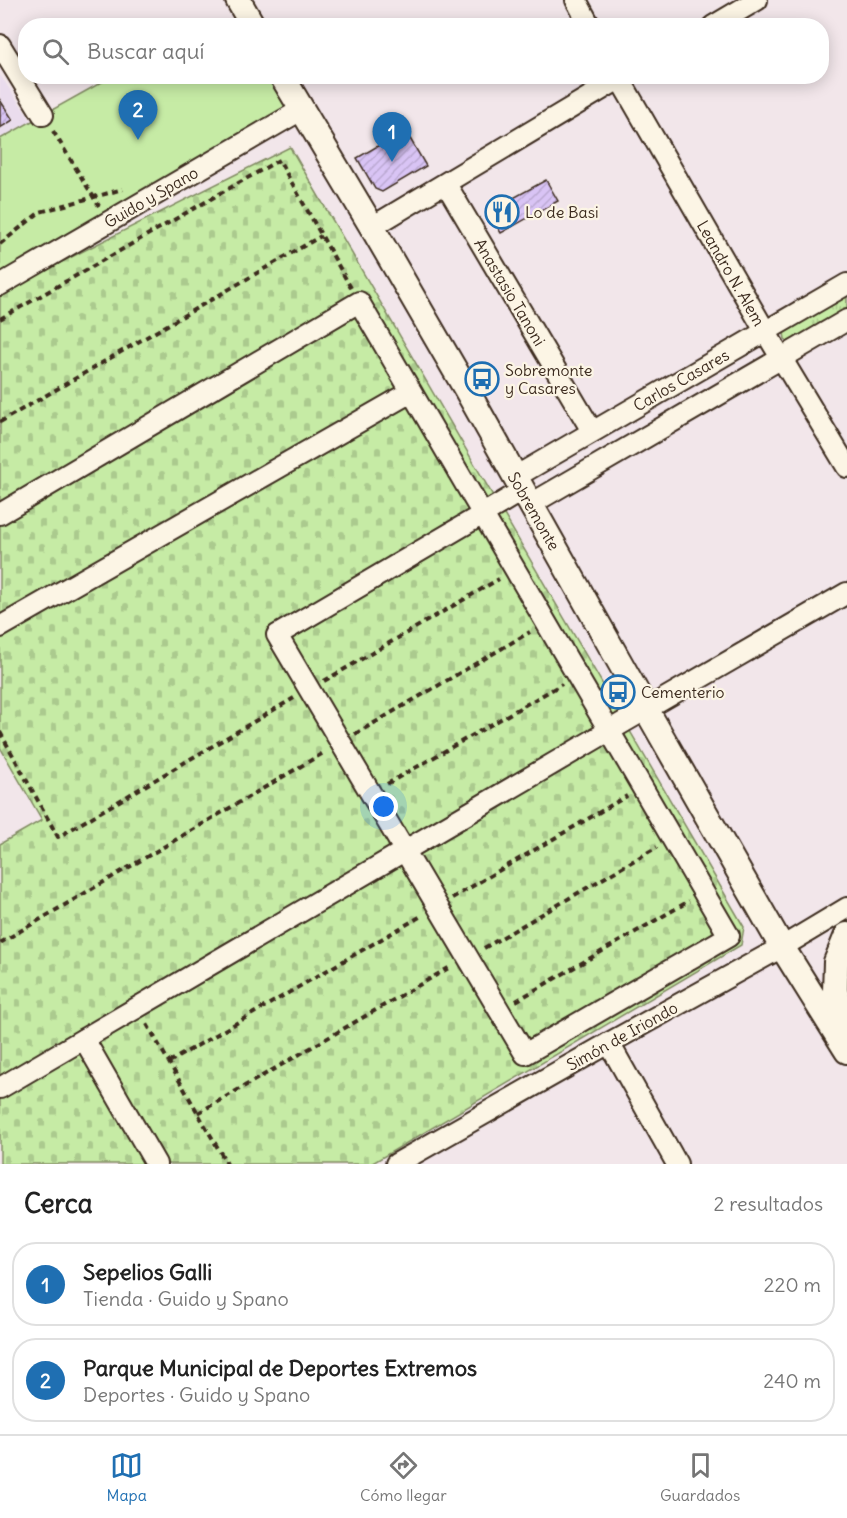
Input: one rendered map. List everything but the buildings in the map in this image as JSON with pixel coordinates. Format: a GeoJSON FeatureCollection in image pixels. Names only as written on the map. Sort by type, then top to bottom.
{"type":"FeatureCollection","features":[{"type":"Feature","properties":{"kind":"main road"},"geometry":{"type":"LineString","coordinates":[[238,0],[248,18]]}},
{"type":"Feature","properties":{"kind":"main road","name":"Sobremonte"},"geometry":{"type":"LineString","coordinates":[[286,84],[372,227],[782,947],[847,1051]]}},
{"type":"Feature","properties":{"kind":"main road"},"geometry":{"type":"LineString","coordinates":[[847,935],[836,962],[835,991],[847,1027]]}},
{"type":"Feature","properties":{"kind":"street"},"geometry":{"type":"LineString","coordinates":[[576,0],[586,18]]}},
{"type":"Feature","properties":{"kind":"street"},"geometry":{"type":"LineString","coordinates":[[727,18],[757,0]]}},
{"type":"Feature","properties":{"kind":"street"},"geometry":{"type":"LineString","coordinates":[[0,45],[18,74]]}},
{"type":"Feature","properties":{"kind":"street"},"geometry":{"type":"LineString","coordinates":[[24,84],[43,115]]}},
{"type":"Feature","properties":{"kind":"street"},"geometry":{"type":"LineString","coordinates":[[372,227],[609,84]]}},
{"type":"Feature","properties":{"kind":"street","name":"Leandro N. Alem"},"geometry":{"type":"LineString","coordinates":[[624,84],[765,331],[847,467]]}},
{"type":"Feature","properties":{"kind":"street","name":"Guido y Spano"},"geometry":{"type":"LineString","coordinates":[[0,285],[301,110]]}},
{"type":"Feature","properties":{"kind":"street","name":"Anastasio Tanoni"},"geometry":{"type":"LineString","coordinates":[[446,184],[592,431]]}},
{"type":"Feature","properties":{"kind":"street","name":"Carlos Casares"},"geometry":{"type":"LineString","coordinates":[[523,491],[592,431],[847,284]]}},
{"type":"Feature","properties":{"kind":"street"},"geometry":{"type":"LineString","coordinates":[[0,514],[359,302],[411,392],[483,514],[729,936],[525,1054],[277,635],[483,514],[523,491]]}},
{"type":"Feature","properties":{"kind":"street","name":"Carlos Casares"},"geometry":{"type":"LineString","coordinates":[[523,491],[781,358],[847,320]]}},
{"type":"Feature","properties":{"kind":"street"},"geometry":{"type":"LineString","coordinates":[[0,627],[411,392]]}},
{"type":"Feature","properties":{"kind":"street"},"geometry":{"type":"LineString","coordinates":[[0,1088],[847,593]]}},
{"type":"Feature","properties":{"kind":"street","name":"Simón de Iriondo"},"geometry":{"type":"LineString","coordinates":[[396,1164],[782,947],[847,908]]}},
{"type":"Feature","properties":{"kind":"street"},"geometry":{"type":"LineString","coordinates":[[84,1039],[156,1164]]}},
{"type":"Feature","properties":{"kind":"street"},"geometry":{"type":"LineString","coordinates":[[609,1043],[677,1164]]}},
{"type":"Feature","properties":{"kind":"path"},"geometry":{"type":"LineString","coordinates":[[43,115],[108,222]]}},
{"type":"Feature","properties":{"kind":"path"},"geometry":{"type":"LineString","coordinates":[[0,319],[279,160],[359,302]]}},
{"type":"Feature","properties":{"kind":"path"},"geometry":{"type":"LineString","coordinates":[[0,244],[40,212],[127,188]]}},
{"type":"Feature","properties":{"kind":"path"},"geometry":{"type":"LineString","coordinates":[[0,422],[321,236]]}},
{"type":"Feature","properties":{"kind":"path"},"geometry":{"type":"LineString","coordinates":[[0,732],[58,837],[515,570]]}},
{"type":"Feature","properties":{"kind":"path"},"geometry":{"type":"LineString","coordinates":[[0,943],[546,622]]}},
{"type":"Feature","properties":{"kind":"path"},"geometry":{"type":"LineString","coordinates":[[370,794],[577,675]]}},
{"type":"Feature","properties":{"kind":"path"},"geometry":{"type":"LineString","coordinates":[[169,1062],[642,787]]}},
{"type":"Feature","properties":{"kind":"path"},"geometry":{"type":"LineString","coordinates":[[198,1113],[672,838]]}},
{"type":"Feature","properties":{"kind":"path"},"geometry":{"type":"LineString","coordinates":[[500,1011],[704,893]]}},
{"type":"Feature","properties":{"kind":"path"},"geometry":{"type":"LineString","coordinates":[[138,1007],[227,1164]]}},
{"type":"Feature","properties":{"kind":"shaded area"},"geometry":{"type":"Polygon","coordinates":[[[0,75],[32,122],[0,139],[0,75]]]}},
{"type":"Feature","properties":{"kind":"green space"},"geometry":{"type":"Polygon","coordinates":[[[98,84],[275,84],[294,114],[0,285],[0,139],[98,84]]]}},
{"type":"Feature","properties":{"kind":"green space"},"geometry":{"type":"Polygon","coordinates":[[[290,147],[744,927],[741,945],[371,1164],[0,1164],[0,844],[42,820],[0,747],[0,293],[290,147]]]}},
{"type":"Feature","properties":{"kind":"green space"},"geometry":{"type":"Polygon","coordinates":[[[847,292],[847,313],[791,343],[785,339],[785,330],[847,292]]]}},
{"type":"Feature","properties":{"kind":"place","name":"Parque Municipal de Deportes Extremos"},"geometry":{"type":"Point","coordinates":[138,140]}},
{"type":"Feature","properties":{"kind":"place","name":"Sepelios Galli"},"geometry":{"type":"Point","coordinates":[392,162]}},
{"type":"Feature","properties":{"kind":"place","name":"Lo de Basi"},"geometry":{"type":"Point","coordinates":[502,212]}},
{"type":"Feature","properties":{"kind":"place","name":"Sobremonte y Casares"},"geometry":{"type":"Point","coordinates":[482,379]}},
{"type":"Feature","properties":{"kind":"place","name":"Cementerio"},"geometry":{"type":"Point","coordinates":[618,692]}}]}
